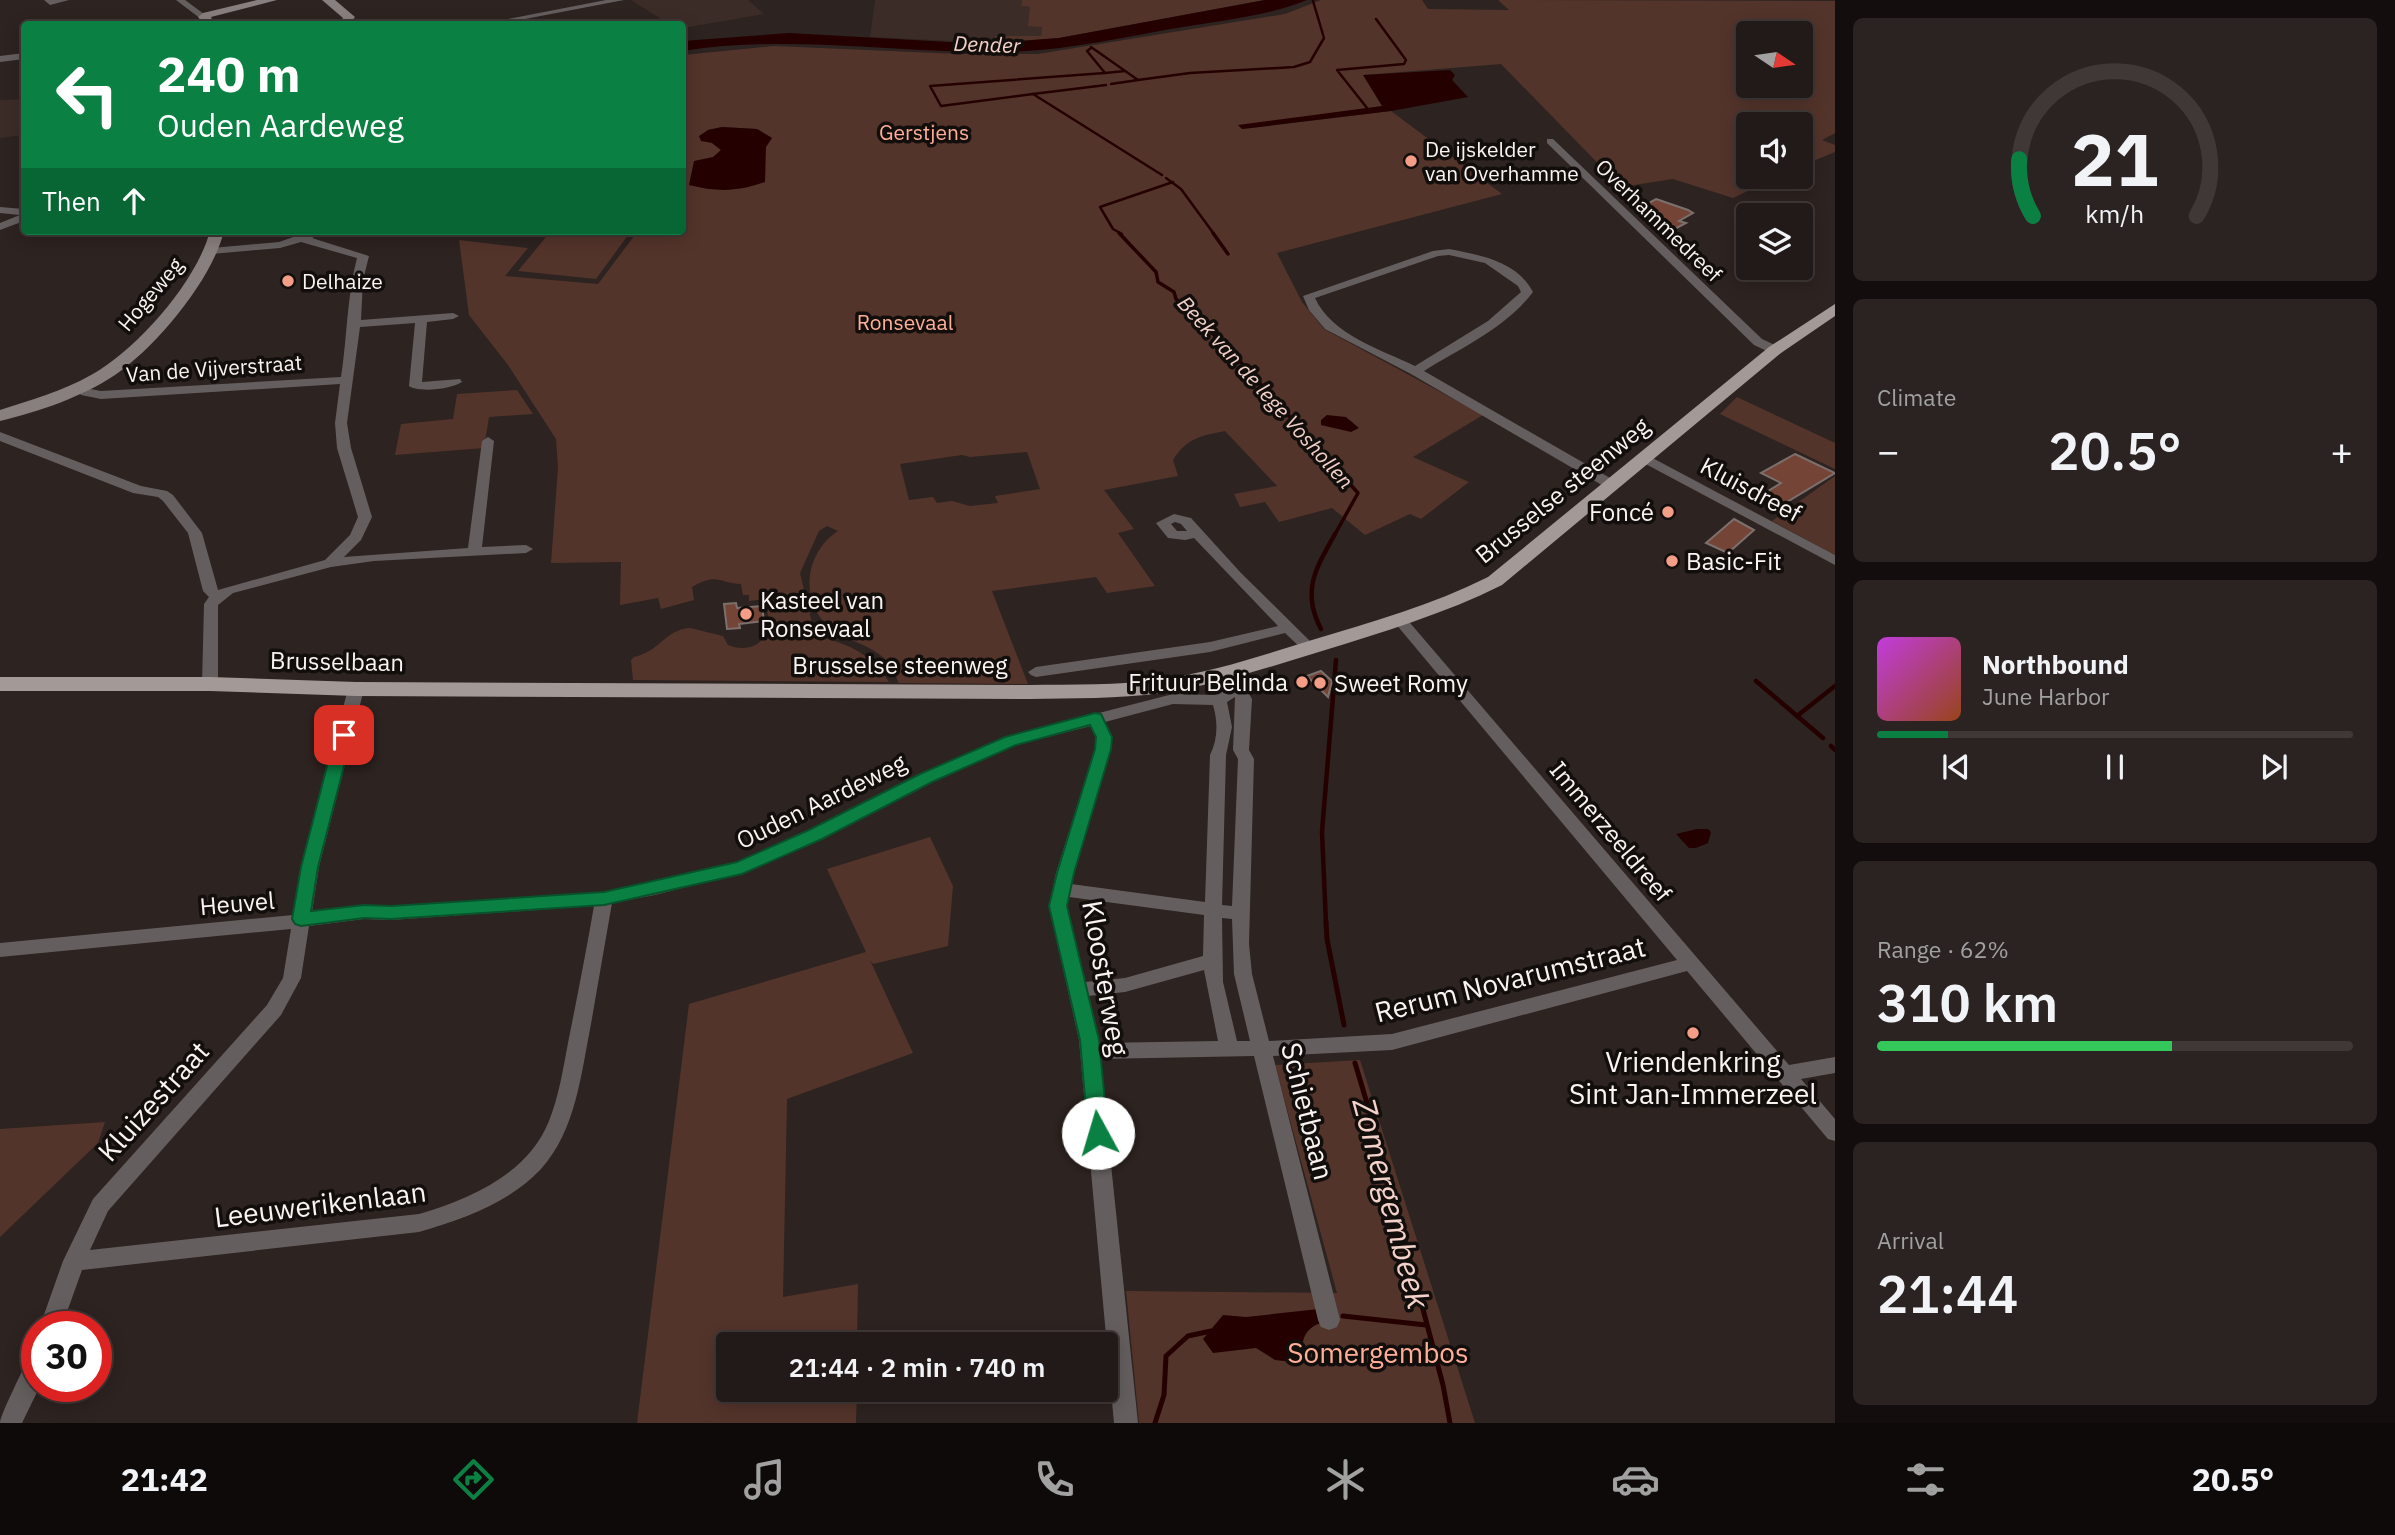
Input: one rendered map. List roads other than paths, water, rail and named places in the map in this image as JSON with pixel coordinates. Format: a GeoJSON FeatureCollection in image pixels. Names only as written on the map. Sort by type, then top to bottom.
{"type":"FeatureCollection","features":[{"type":"Feature","properties":{"kind":"main road","name":"Brusselse steenweg"},"geometry":{"type":"LineString","coordinates":[[672,691],[1029,692],[1130,699],[1162,685],[1234,680],[1309,648],[1400,620],[1474,592],[1495,581],[1775,350],[1835,309]]}},
{"type":"Feature","properties":{"kind":"main road","name":"Brusselbaan"},"geometry":{"type":"LineString","coordinates":[[0,684],[210,684],[356,689],[672,691]]}},
{"type":"Feature","properties":{"kind":"street"},"geometry":{"type":"LineString","coordinates":[[48,0],[65,0]]}},
{"type":"Feature","properties":{"kind":"street"},"geometry":{"type":"LineString","coordinates":[[180,0],[206,21],[271,0]]}},
{"type":"Feature","properties":{"kind":"street"},"geometry":{"type":"LineString","coordinates":[[328,0],[349,17],[346,21]]}},
{"type":"Feature","properties":{"kind":"street"},"geometry":{"type":"LineString","coordinates":[[504,21],[620,0]]}},
{"type":"Feature","properties":{"kind":"street"},"geometry":{"type":"LineString","coordinates":[[0,59],[21,56]]}},
{"type":"Feature","properties":{"kind":"street","name":"Overhammedreef"},"geometry":{"type":"LineString","coordinates":[[1550,142],[1758,342],[1775,350]]}},
{"type":"Feature","properties":{"kind":"street"},"geometry":{"type":"LineString","coordinates":[[1,210],[21,213]]}},
{"type":"Feature","properties":{"kind":"street"},"geometry":{"type":"LineString","coordinates":[[0,227],[21,216]]}},
{"type":"Feature","properties":{"kind":"street","name":"Hogeweg"},"geometry":{"type":"LineString","coordinates":[[64,394],[85,392],[125,359],[199,272],[212,251],[216,235]]}},
{"type":"Feature","properties":{"kind":"street"},"geometry":{"type":"LineString","coordinates":[[212,251],[280,245],[313,235]]}},
{"type":"Feature","properties":{"kind":"street"},"geometry":{"type":"LineString","coordinates":[[304,239],[363,256],[357,279],[355,324],[341,423],[344,448],[365,517],[356,537],[330,563]]}},
{"type":"Feature","properties":{"kind":"street"},"geometry":{"type":"LineString","coordinates":[[1415,371],[1507,312],[1527,292],[1523,285],[1489,260],[1449,252],[1437,253],[1309,296],[1315,310],[1329,327],[1415,371],[1612,485]]}},
{"type":"Feature","properties":{"kind":"street"},"geometry":{"type":"LineString","coordinates":[[355,324],[453,316]]}},
{"type":"Feature","properties":{"kind":"street"},"geometry":{"type":"LineString","coordinates":[[421,319],[415,386],[456,382]]}},
{"type":"Feature","properties":{"kind":"street","name":"Hogeweg"},"geometry":{"type":"LineString","coordinates":[[0,416],[64,394],[102,376]]}},
{"type":"Feature","properties":{"kind":"street","name":"Van de Vijverstraat"},"geometry":{"type":"LineString","coordinates":[[85,392],[106,395],[346,380]]}},
{"type":"Feature","properties":{"kind":"street"},"geometry":{"type":"LineString","coordinates":[[0,436],[138,490],[162,494],[168,498],[195,533],[210,591],[218,596]]}},
{"type":"Feature","properties":{"kind":"street"},"geometry":{"type":"LineString","coordinates":[[475,550],[488,441]]}},
{"type":"Feature","properties":{"kind":"street","name":"Kluisdreef"},"geometry":{"type":"LineString","coordinates":[[1645,458],[1835,561]]}},
{"type":"Feature","properties":{"kind":"street"},"geometry":{"type":"LineString","coordinates":[[1196,532],[1309,648]]}},
{"type":"Feature","properties":{"kind":"street"},"geometry":{"type":"LineString","coordinates":[[210,684],[211,604],[228,590],[330,563],[374,556],[526,549]]}},
{"type":"Feature","properties":{"kind":"street","name":"Immerzeeldreef"},"geometry":{"type":"LineString","coordinates":[[1400,620],[1835,1133]]}},
{"type":"Feature","properties":{"kind":"street","name":"Brusselse steenweg"},"geometry":{"type":"LineString","coordinates":[[1036,672],[1210,647],[1288,628]]}},
{"type":"Feature","properties":{"kind":"street","name":"Brusselse steenweg"},"geometry":{"type":"LineString","coordinates":[[1218,700],[1234,680]]}},
{"type":"Feature","properties":{"kind":"street","name":"Schietbaan"},"geometry":{"type":"LineString","coordinates":[[1234,680],[1244,699],[1241,750],[1246,759],[1240,944],[1243,974],[1264,1049],[1328,1313]]}},
{"type":"Feature","properties":{"kind":"street","name":"Kluizestraat"},"geometry":{"type":"LineString","coordinates":[[56,1311],[74,1261],[100,1205],[274,1010],[292,978],[310,867],[356,689]]}},
{"type":"Feature","properties":{"kind":"street","name":"Ouden Aardeweg"},"geometry":{"type":"LineString","coordinates":[[604,899],[742,867],[816,835],[926,778],[1011,741],[1095,718],[1130,699],[1218,700]]}},
{"type":"Feature","properties":{"kind":"street"},"geometry":{"type":"LineString","coordinates":[[1218,700],[1222,705],[1222,748],[1218,755],[1212,911],[1213,960],[1214,982],[1229,1049]]}},
{"type":"Feature","properties":{"kind":"street","name":"Kloosterweg"},"geometry":{"type":"LineString","coordinates":[[1095,718],[1104,737],[1103,749],[1058,906],[1090,1051],[1126,1423]]}},
{"type":"Feature","properties":{"kind":"street"},"geometry":{"type":"LineString","coordinates":[[1222,748],[1241,750]]}},
{"type":"Feature","properties":{"kind":"street"},"geometry":{"type":"LineString","coordinates":[[1061,890],[1241,914]]}},
{"type":"Feature","properties":{"kind":"street","name":"Heuvel"},"geometry":{"type":"LineString","coordinates":[[0,950],[364,912],[391,913],[604,899]]}},
{"type":"Feature","properties":{"kind":"street","name":"Leeuwerikenlaan"},"geometry":{"type":"LineString","coordinates":[[74,1261],[419,1223],[483,1201],[513,1181],[535,1161],[551,1138],[565,1102],[604,899]]}},
{"type":"Feature","properties":{"kind":"street"},"geometry":{"type":"LineString","coordinates":[[1077,990],[1125,985],[1213,960]]}},
{"type":"Feature","properties":{"kind":"street","name":"Rerum Novarumstraat"},"geometry":{"type":"LineString","coordinates":[[1090,1051],[1264,1049],[1392,1042],[1691,964]]}},
{"type":"Feature","properties":{"kind":"street"},"geometry":{"type":"LineString","coordinates":[[1785,1074],[1835,1065]]}},
{"type":"Feature","properties":{"kind":"street"},"geometry":{"type":"LineString","coordinates":[[9,1423],[21,1402]]}},
{"type":"Feature","properties":{"kind":"water","name":"Dender"},"geometry":{"type":"Polygon","coordinates":[[[1265,0],[1307,0],[1246,17],[1046,50],[960,52],[762,44],[686,51],[686,41],[789,33],[967,43],[1059,38],[1265,0]]]}},
{"type":"Feature","properties":{"kind":"water"},"geometry":{"type":"Polygon","coordinates":[[[1450,70],[1455,75],[1452,80],[1468,97],[1391,111],[1242,129],[1238,125],[1382,106],[1363,75],[1450,70]]]}},
{"type":"Feature","properties":{"kind":"water"},"geometry":{"type":"Polygon","coordinates":[[[722,127],[757,129],[772,138],[766,147],[765,182],[727,190],[689,185],[694,161],[713,157],[721,150],[712,143],[701,141],[699,136],[708,130],[722,127]]]}},
{"type":"Feature","properties":{"kind":"water"},"geometry":{"type":"Polygon","coordinates":[[[1327,415],[1346,417],[1359,428],[1351,432],[1321,425],[1321,420],[1327,415]]]}},
{"type":"Feature","properties":{"kind":"water"},"geometry":{"type":"Polygon","coordinates":[[[1708,829],[1711,832],[1708,843],[1696,848],[1689,848],[1676,834],[1708,829]]]}},
{"type":"Feature","properties":{"kind":"water"},"geometry":{"type":"Polygon","coordinates":[[[1319,1309],[1323,1322],[1309,1330],[1304,1338],[1301,1354],[1293,1362],[1275,1360],[1256,1348],[1213,1353],[1203,1339],[1223,1315],[1246,1317],[1319,1309]]]}},
{"type":"Feature","properties":{"kind":"waterway"},"geometry":{"type":"LineString","coordinates":[[1138,80],[1190,73],[1294,67],[1310,62],[1324,38],[1313,1]]}},
{"type":"Feature","properties":{"kind":"waterway"},"geometry":{"type":"LineString","coordinates":[[1367,108],[1337,70],[1404,64],[1406,60],[1376,19]]}},
{"type":"Feature","properties":{"kind":"waterway","name":"Beek van de lege Voshollen"},"geometry":{"type":"LineString","coordinates":[[1091,47],[1138,80]]}},
{"type":"Feature","properties":{"kind":"waterway"},"geometry":{"type":"LineString","coordinates":[[1091,48],[1087,51],[1105,73]]}},
{"type":"Feature","properties":{"kind":"waterway"},"geometry":{"type":"LineString","coordinates":[[1105,73],[1125,71]]}},
{"type":"Feature","properties":{"kind":"waterway"},"geometry":{"type":"LineString","coordinates":[[1033,94],[941,106],[930,86],[1105,73]]}},
{"type":"Feature","properties":{"kind":"waterway","name":"Beek van de lege Voshollen"},"geometry":{"type":"LineString","coordinates":[[1111,84],[1138,80]]}},
{"type":"Feature","properties":{"kind":"waterway","name":"Beek van de lege Voshollen"},"geometry":{"type":"LineString","coordinates":[[1033,94],[1106,85]]}},
{"type":"Feature","properties":{"kind":"waterway","name":"Beek van de lege Voshollen"},"geometry":{"type":"LineString","coordinates":[[1033,94],[1162,175]]}},
{"type":"Feature","properties":{"kind":"waterway","name":"Beek van de lege Voshollen"},"geometry":{"type":"LineString","coordinates":[[1166,178],[1172,182]]}},
{"type":"Feature","properties":{"kind":"waterway","name":"Beek van de lege Voshollen"},"geometry":{"type":"LineString","coordinates":[[1122,234],[1113,229],[1100,207],[1172,182]]}},
{"type":"Feature","properties":{"kind":"waterway","name":"Beek van de lege Voshollen"},"geometry":{"type":"LineString","coordinates":[[1172,182],[1181,189],[1214,234]]}},
{"type":"Feature","properties":{"kind":"waterway","name":"Beek van de lege Voshollen"},"geometry":{"type":"LineString","coordinates":[[1119,233],[1156,272],[1158,282],[1174,292],[1176,299],[1229,349],[1358,493],[1334,536]]}},
{"type":"Feature","properties":{"kind":"waterway","name":"Beek van de lege Voshollen"},"geometry":{"type":"LineString","coordinates":[[1213,233],[1228,254]]}},
{"type":"Feature","properties":{"kind":"waterway","name":"Beek van de lege Voshollen"},"geometry":{"type":"LineString","coordinates":[[1321,629],[1312,603],[1313,580],[1335,534]]}},
{"type":"Feature","properties":{"kind":"waterway","name":"Beek van de lege Voshollen"},"geometry":{"type":"LineString","coordinates":[[1326,924],[1322,832],[1336,660]]}},
{"type":"Feature","properties":{"kind":"waterway"},"geometry":{"type":"LineString","coordinates":[[1756,681],[1797,716]]}},
{"type":"Feature","properties":{"kind":"waterway"},"geometry":{"type":"LineString","coordinates":[[1797,716],[1835,686]]}},
{"type":"Feature","properties":{"kind":"waterway"},"geometry":{"type":"LineString","coordinates":[[1797,716],[1823,738]]}},
{"type":"Feature","properties":{"kind":"waterway"},"geometry":{"type":"LineString","coordinates":[[1831,746],[1835,750]]}},
{"type":"Feature","properties":{"kind":"waterway"},"geometry":{"type":"LineString","coordinates":[[1326,922],[1344,1025]]}},
{"type":"Feature","properties":{"kind":"waterway","name":"Zomergembeek"},"geometry":{"type":"LineString","coordinates":[[1355,1063],[1381,1150],[1443,1385],[1450,1423]]}},
{"type":"Feature","properties":{"kind":"waterway"},"geometry":{"type":"LineString","coordinates":[[1343,1316],[1426,1325]]}},
{"type":"Feature","properties":{"kind":"waterway"},"geometry":{"type":"LineString","coordinates":[[1155,1423],[1164,1395],[1166,1356],[1188,1336],[1211,1331]]}},
{"type":"Feature","properties":{"kind":"place","name":"De ijskelder van Overhamme"},"geometry":{"type":"Point","coordinates":[1411,161]}},
{"type":"Feature","properties":{"kind":"place","name":"Delhaize"},"geometry":{"type":"Point","coordinates":[288,281]}},
{"type":"Feature","properties":{"kind":"place","name":"Foncé"},"geometry":{"type":"Point","coordinates":[1668,512]}},
{"type":"Feature","properties":{"kind":"place","name":"Basic-Fit"},"geometry":{"type":"Point","coordinates":[1672,561]}},
{"type":"Feature","properties":{"kind":"place","name":"Kasteel van Ronsevaal"},"geometry":{"type":"Point","coordinates":[746,614]}},
{"type":"Feature","properties":{"kind":"place","name":"Frituur Belinda"},"geometry":{"type":"Point","coordinates":[1302,682]}},
{"type":"Feature","properties":{"kind":"place","name":"Sweet Romy"},"geometry":{"type":"Point","coordinates":[1320,683]}},
{"type":"Feature","properties":{"kind":"place","name":"Vriendenkring Sint Jan-Immerzeel"},"geometry":{"type":"Point","coordinates":[1693,1033]}},
{"type":"Feature","properties":{"kind":"park label","name":"Gerstjens"},"geometry":{"type":"Point","coordinates":[924,132]}},
{"type":"Feature","properties":{"kind":"park label","name":"Ronsevaal"},"geometry":{"type":"Point","coordinates":[905,322]}},
{"type":"Feature","properties":{"kind":"park label","name":"Somergembos"},"geometry":{"type":"Point","coordinates":[1378,1352]}}]}
